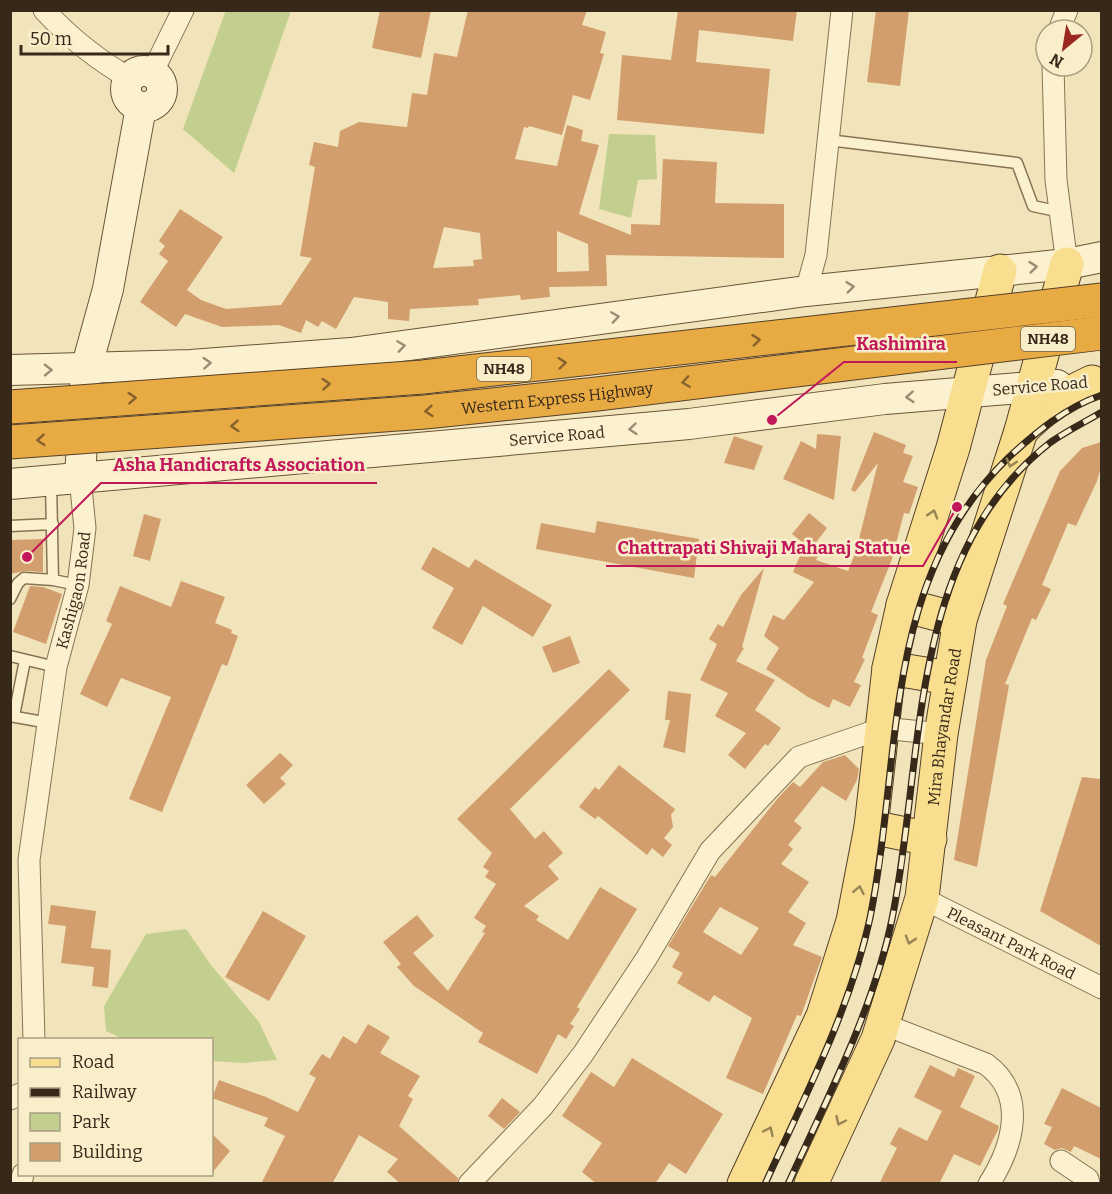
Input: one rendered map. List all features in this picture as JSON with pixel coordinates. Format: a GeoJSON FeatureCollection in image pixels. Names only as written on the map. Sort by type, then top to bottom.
{"type":"FeatureCollection","features":[{"type":"Feature","properties":{"kind":"highway","name":"Western Express Highway"},"geometry":{"type":"LineString","coordinates":[[10,407],[423,377],[1101,300]]}},
{"type":"Feature","properties":{"kind":"highway","name":"Western Express Highway"},"geometry":{"type":"LineString","coordinates":[[10,442],[425,412],[597,394],[1101,333]]}},
{"type":"Feature","properties":{"kind":"main road","name":"Kashigaon Road"},"geometry":{"type":"LineString","coordinates":[[66,480],[86,369],[108,290],[141,107],[150,106],[158,100],[162,92],[161,82],[141,75]]}},
{"type":"Feature","properties":{"kind":"main road"},"geometry":{"type":"LineString","coordinates":[[10,370],[86,369],[351,353],[806,291],[1067,264],[1101,257]]}},
{"type":"Feature","properties":{"kind":"main road","name":"Mira Bhayandar Road"},"geometry":{"type":"LineString","coordinates":[[811,1184],[883,1024],[922,898],[941,734],[960,620],[1021,431],[1067,264]]}},
{"type":"Feature","properties":{"kind":"main road"},"geometry":{"type":"LineString","coordinates":[[744,1184],[823,1016],[853,921],[871,827],[889,668],[903,605],[969,393],[1000,271]]}},
{"type":"Feature","properties":{"kind":"main road"},"geometry":{"type":"LineString","coordinates":[[1021,431],[1039,412],[1063,396],[1097,381]]}},
{"type":"Feature","properties":{"kind":"main road","name":"Service Road"},"geometry":{"type":"LineString","coordinates":[[10,484],[689,424],[885,399],[1097,381]]}},
{"type":"Feature","properties":{"kind":"main road"},"geometry":{"type":"LineString","coordinates":[[903,605],[960,620]]}},
{"type":"Feature","properties":{"kind":"main road"},"geometry":{"type":"LineString","coordinates":[[889,668],[949,678]]}},
{"type":"Feature","properties":{"kind":"main road"},"geometry":{"type":"LineString","coordinates":[[871,827],[930,839]]}},
{"type":"Feature","properties":{"kind":"street"},"geometry":{"type":"LineString","coordinates":[[44,10],[72,39],[98,60],[141,75],[183,10]]}},
{"type":"Feature","properties":{"kind":"street"},"geometry":{"type":"LineString","coordinates":[[806,291],[816,255],[842,10]]}},
{"type":"Feature","properties":{"kind":"street"},"geometry":{"type":"LineString","coordinates":[[1053,78],[1056,180],[1067,264]]}},
{"type":"Feature","properties":{"kind":"street","name":"Kashigaon Road"},"geometry":{"type":"LineString","coordinates":[[34,1038],[29,860],[56,668],[78,585],[85,528],[66,480]]}},
{"type":"Feature","properties":{"kind":"street"},"geometry":{"type":"LineString","coordinates":[[469,1184],[543,1106],[583,1054],[646,959],[710,850],[799,757],[883,728],[941,734]]}},
{"type":"Feature","properties":{"kind":"street","name":"Pleasant Park Road"},"geometry":{"type":"LineString","coordinates":[[922,898],[1101,988]]}},
{"type":"Feature","properties":{"kind":"street"},"geometry":{"type":"LineString","coordinates":[[883,1024],[986,1064],[997,1072],[1014,1104],[1013,1123],[1004,1154],[989,1184]]}},
{"type":"Feature","properties":{"kind":"street"},"geometry":{"type":"LineString","coordinates":[[1061,1161],[1088,1179],[1089,1184]]}},
{"type":"Feature","properties":{"kind":"lane"},"geometry":{"type":"LineString","coordinates":[[828,140],[1017,163],[1033,206],[1061,212]]}},
{"type":"Feature","properties":{"kind":"lane"},"geometry":{"type":"LineString","coordinates":[[53,580],[53,524],[66,480]]}},
{"type":"Feature","properties":{"kind":"lane"},"geometry":{"type":"LineString","coordinates":[[10,526],[53,524]]}},
{"type":"Feature","properties":{"kind":"lane"},"geometry":{"type":"LineString","coordinates":[[10,599],[18,583],[24,578],[78,585]]}},
{"type":"Feature","properties":{"kind":"lane"},"geometry":{"type":"LineString","coordinates":[[10,656],[56,668]]}},
{"type":"Feature","properties":{"kind":"lane"},"geometry":{"type":"LineString","coordinates":[[25,660],[12,716],[49,723]]}},
{"type":"Feature","properties":{"kind":"green space"},"geometry":{"type":"Polygon","coordinates":[[[226,10],[291,11],[234,173],[183,129],[226,10]]]}},
{"type":"Feature","properties":{"kind":"green space"},"geometry":{"type":"Polygon","coordinates":[[[609,134],[655,135],[657,179],[638,180],[631,218],[599,209],[609,134]]]}},
{"type":"Feature","properties":{"kind":"green space"},"geometry":{"type":"Polygon","coordinates":[[[186,929],[211,965],[259,1022],[277,1060],[242,1063],[213,1061],[213,1038],[121,1038],[106,1031],[104,1006],[146,934],[186,929]]]}},
{"type":"Feature","properties":{"kind":"building"},"geometry":{"type":"Polygon","coordinates":[[[380,10],[431,10],[421,58],[372,48],[380,10]]]}},
{"type":"Feature","properties":{"kind":"building"},"geometry":{"type":"Polygon","coordinates":[[[468,10],[587,10],[582,25],[606,32],[600,53],[604,54],[590,100],[573,95],[562,135],[529,126],[524,127],[515,159],[557,166],[567,125],[583,130],[581,141],[599,145],[579,214],[631,235],[631,224],[660,225],[663,159],[717,162],[715,203],[784,204],[784,258],[606,255],[607,286],[549,287],[550,297],[521,300],[520,295],[478,299],[479,305],[410,309],[409,321],[388,319],[388,302],[354,297],[336,329],[322,321],[318,327],[306,320],[301,333],[279,325],[222,327],[185,314],[176,327],[140,302],[168,261],[159,254],[165,246],[159,241],[180,209],[223,237],[187,290],[201,300],[226,309],[281,305],[312,258],[300,256],[315,167],[309,165],[314,142],[338,147],[340,131],[359,122],[407,127],[412,93],[427,95],[434,53],[457,57],[468,10]],[[444,227],[433,268],[474,266],[473,260],[482,259],[480,233],[444,227]],[[557,231],[557,272],[589,271],[588,244],[557,231]]]}},
{"type":"Feature","properties":{"kind":"building"},"geometry":{"type":"Polygon","coordinates":[[[678,10],[797,10],[793,41],[699,30],[696,62],[770,69],[764,134],[617,120],[622,55],[671,60],[678,10]]]}},
{"type":"Feature","properties":{"kind":"building"},"geometry":{"type":"Polygon","coordinates":[[[876,10],[909,10],[900,86],[867,82],[876,10]]]}},
{"type":"Feature","properties":{"kind":"building"},"geometry":{"type":"Polygon","coordinates":[[[874,432],[906,445],[903,453],[913,456],[903,482],[918,487],[909,514],[904,513],[892,559],[871,612],[878,615],[862,658],[865,659],[854,682],[861,685],[850,707],[833,699],[829,708],[766,669],[779,648],[764,636],[773,615],[784,620],[814,582],[793,572],[804,546],[819,554],[816,560],[848,571],[856,551],[878,463],[855,492],[851,490],[874,432]]]}},
{"type":"Feature","properties":{"kind":"building"},"geometry":{"type":"Polygon","coordinates":[[[817,434],[841,436],[834,500],[783,479],[801,441],[816,449],[817,434]]]}},
{"type":"Feature","properties":{"kind":"building"},"geometry":{"type":"Polygon","coordinates":[[[734,436],[763,446],[754,470],[724,463],[734,436]]]}},
{"type":"Feature","properties":{"kind":"building"},"geometry":{"type":"Polygon","coordinates":[[[1101,442],[1101,467],[1097,481],[1076,526],[1068,523],[1042,585],[1051,589],[1036,620],[1032,618],[1005,684],[1009,685],[977,867],[954,860],[986,660],[1007,606],[1003,604],[1060,471],[1082,448],[1101,442]]]}},
{"type":"Feature","properties":{"kind":"building"},"geometry":{"type":"Polygon","coordinates":[[[809,513],[827,528],[811,549],[792,534],[809,513]]]}},
{"type":"Feature","properties":{"kind":"building"},"geometry":{"type":"Polygon","coordinates":[[[144,514],[161,519],[150,561],[133,556],[144,514]]]}},
{"type":"Feature","properties":{"kind":"building"},"geometry":{"type":"Polygon","coordinates":[[[597,521],[699,539],[694,578],[536,549],[541,523],[595,533],[597,521]]]}},
{"type":"Feature","properties":{"kind":"building"},"geometry":{"type":"Polygon","coordinates":[[[43,539],[43,572],[25,571],[10,574],[10,540],[43,539]]]}},
{"type":"Feature","properties":{"kind":"building"},"geometry":{"type":"Polygon","coordinates":[[[433,547],[469,568],[475,559],[552,605],[533,637],[483,606],[462,645],[432,628],[454,588],[421,569],[433,547]]]}},
{"type":"Feature","properties":{"kind":"building"},"geometry":{"type":"Polygon","coordinates":[[[764,568],[742,647],[744,648],[736,661],[775,680],[755,710],[781,728],[768,746],[765,744],[745,769],[728,755],[746,733],[715,716],[728,693],[700,680],[717,644],[709,639],[718,624],[723,627],[741,595],[764,568]]]}},
{"type":"Feature","properties":{"kind":"building"},"geometry":{"type":"Polygon","coordinates":[[[181,581],[225,597],[215,623],[232,630],[231,633],[238,636],[227,666],[222,664],[162,812],[129,799],[171,697],[121,678],[107,707],[80,694],[112,624],[106,621],[120,586],[171,607],[181,581]]]}},
{"type":"Feature","properties":{"kind":"building"},"geometry":{"type":"Polygon","coordinates":[[[30,586],[43,587],[62,594],[46,644],[13,632],[30,586]]]}},
{"type":"Feature","properties":{"kind":"building"},"geometry":{"type":"Polygon","coordinates":[[[570,636],[580,663],[553,673],[542,647],[570,636]]]}},
{"type":"Feature","properties":{"kind":"building"},"geometry":{"type":"Polygon","coordinates":[[[609,669],[630,690],[510,809],[535,839],[544,831],[563,853],[548,866],[559,879],[524,906],[539,916],[536,920],[568,940],[600,887],[637,909],[577,1007],[580,1009],[570,1024],[574,1026],[566,1039],[558,1034],[537,1074],[478,1042],[483,1033],[414,986],[397,967],[401,964],[383,942],[417,915],[434,936],[413,953],[448,991],[485,933],[482,932],[486,926],[474,918],[496,884],[485,877],[489,871],[483,867],[492,853],[457,819],[609,669]]]}},
{"type":"Feature","properties":{"kind":"building"},"geometry":{"type":"Polygon","coordinates":[[[668,691],[691,694],[685,753],[663,747],[670,720],[665,720],[668,691]]]}},
{"type":"Feature","properties":{"kind":"building"},"geometry":{"type":"Polygon","coordinates":[[[280,753],[293,765],[280,778],[286,784],[264,804],[246,785],[280,753]]]}},
{"type":"Feature","properties":{"kind":"building"},"geometry":{"type":"Polygon","coordinates":[[[845,755],[859,769],[857,780],[846,801],[822,786],[794,821],[802,828],[788,845],[793,849],[781,864],[809,882],[788,912],[806,923],[793,945],[822,957],[801,1016],[797,1015],[763,1094],[726,1078],[752,1018],[714,995],[709,1002],[677,983],[683,973],[672,967],[680,953],[668,946],[711,875],[715,877],[793,782],[800,787],[823,762],[845,755]],[[720,907],[703,932],[741,955],[759,928],[720,907]]]}},
{"type":"Feature","properties":{"kind":"building"},"geometry":{"type":"Polygon","coordinates":[[[619,765],[675,809],[671,815],[673,827],[664,838],[672,845],[663,857],[652,848],[647,855],[598,816],[595,819],[579,807],[595,787],[599,790],[619,765]]]}},
{"type":"Feature","properties":{"kind":"building"},"geometry":{"type":"Polygon","coordinates":[[[1082,777],[1101,779],[1101,946],[1040,911],[1082,777]]]}},
{"type":"Feature","properties":{"kind":"building"},"geometry":{"type":"Polygon","coordinates":[[[51,905],[96,911],[91,948],[111,950],[108,988],[92,986],[94,967],[61,963],[66,926],[48,924],[51,905]]]}},
{"type":"Feature","properties":{"kind":"building"},"geometry":{"type":"Polygon","coordinates":[[[263,911],[306,936],[269,1001],[225,977],[263,911]]]}},
{"type":"Feature","properties":{"kind":"building"},"geometry":{"type":"Polygon","coordinates":[[[368,1024],[390,1037],[380,1053],[420,1076],[408,1096],[413,1099],[399,1126],[458,1178],[457,1184],[401,1184],[387,1172],[398,1159],[359,1135],[332,1184],[261,1184],[285,1136],[264,1126],[268,1118],[213,1098],[219,1080],[266,1097],[298,1112],[316,1078],[309,1074],[322,1054],[330,1059],[343,1036],[356,1044],[368,1024]]]}},
{"type":"Feature","properties":{"kind":"building"},"geometry":{"type":"Polygon","coordinates":[[[632,1058],[723,1114],[686,1174],[669,1163],[655,1184],[597,1184],[582,1172],[602,1143],[562,1116],[591,1072],[614,1087],[632,1058]]]}},
{"type":"Feature","properties":{"kind":"building"},"geometry":{"type":"Polygon","coordinates":[[[930,1065],[954,1077],[958,1068],[975,1076],[960,1107],[999,1126],[998,1130],[980,1166],[954,1154],[939,1184],[879,1184],[897,1148],[890,1144],[899,1127],[927,1141],[942,1111],[914,1097],[930,1065]]]}},
{"type":"Feature","properties":{"kind":"building"},"geometry":{"type":"Polygon","coordinates":[[[1062,1088],[1101,1108],[1101,1159],[1074,1146],[1071,1152],[1062,1148],[1055,1150],[1044,1144],[1052,1127],[1044,1124],[1062,1088]]]}},
{"type":"Feature","properties":{"kind":"building"},"geometry":{"type":"Polygon","coordinates":[[[502,1098],[520,1112],[504,1129],[488,1116],[502,1098]]]}},
{"type":"Feature","properties":{"kind":"building"},"geometry":{"type":"Polygon","coordinates":[[[213,1135],[230,1151],[213,1172],[213,1135]]]}},
{"type":"Feature","properties":{"kind":"railway"},"geometry":{"type":"LineString","coordinates":[[765,1184],[825,1053],[851,986],[861,952],[870,918],[880,857],[903,674],[917,616],[937,560],[967,507],[1008,458],[1040,430],[1076,406],[1102,395]]}},
{"type":"Feature","properties":{"kind":"railway"},"geometry":{"type":"LineString","coordinates":[[788,1184],[848,1054],[884,953],[902,857],[930,662],[946,600],[970,541],[1004,488],[1051,442],[1102,412]]}},
{"type":"Feature","properties":{"kind":"place","name":"Kashimira"},"geometry":{"type":"Point","coordinates":[772,420]}},
{"type":"Feature","properties":{"kind":"place","name":"Chattrapati Shivaji Maharaj Statue"},"geometry":{"type":"Point","coordinates":[957,507]}},
{"type":"Feature","properties":{"kind":"place","name":"Asha Handicrafts Association"},"geometry":{"type":"Point","coordinates":[27,557]}}]}
